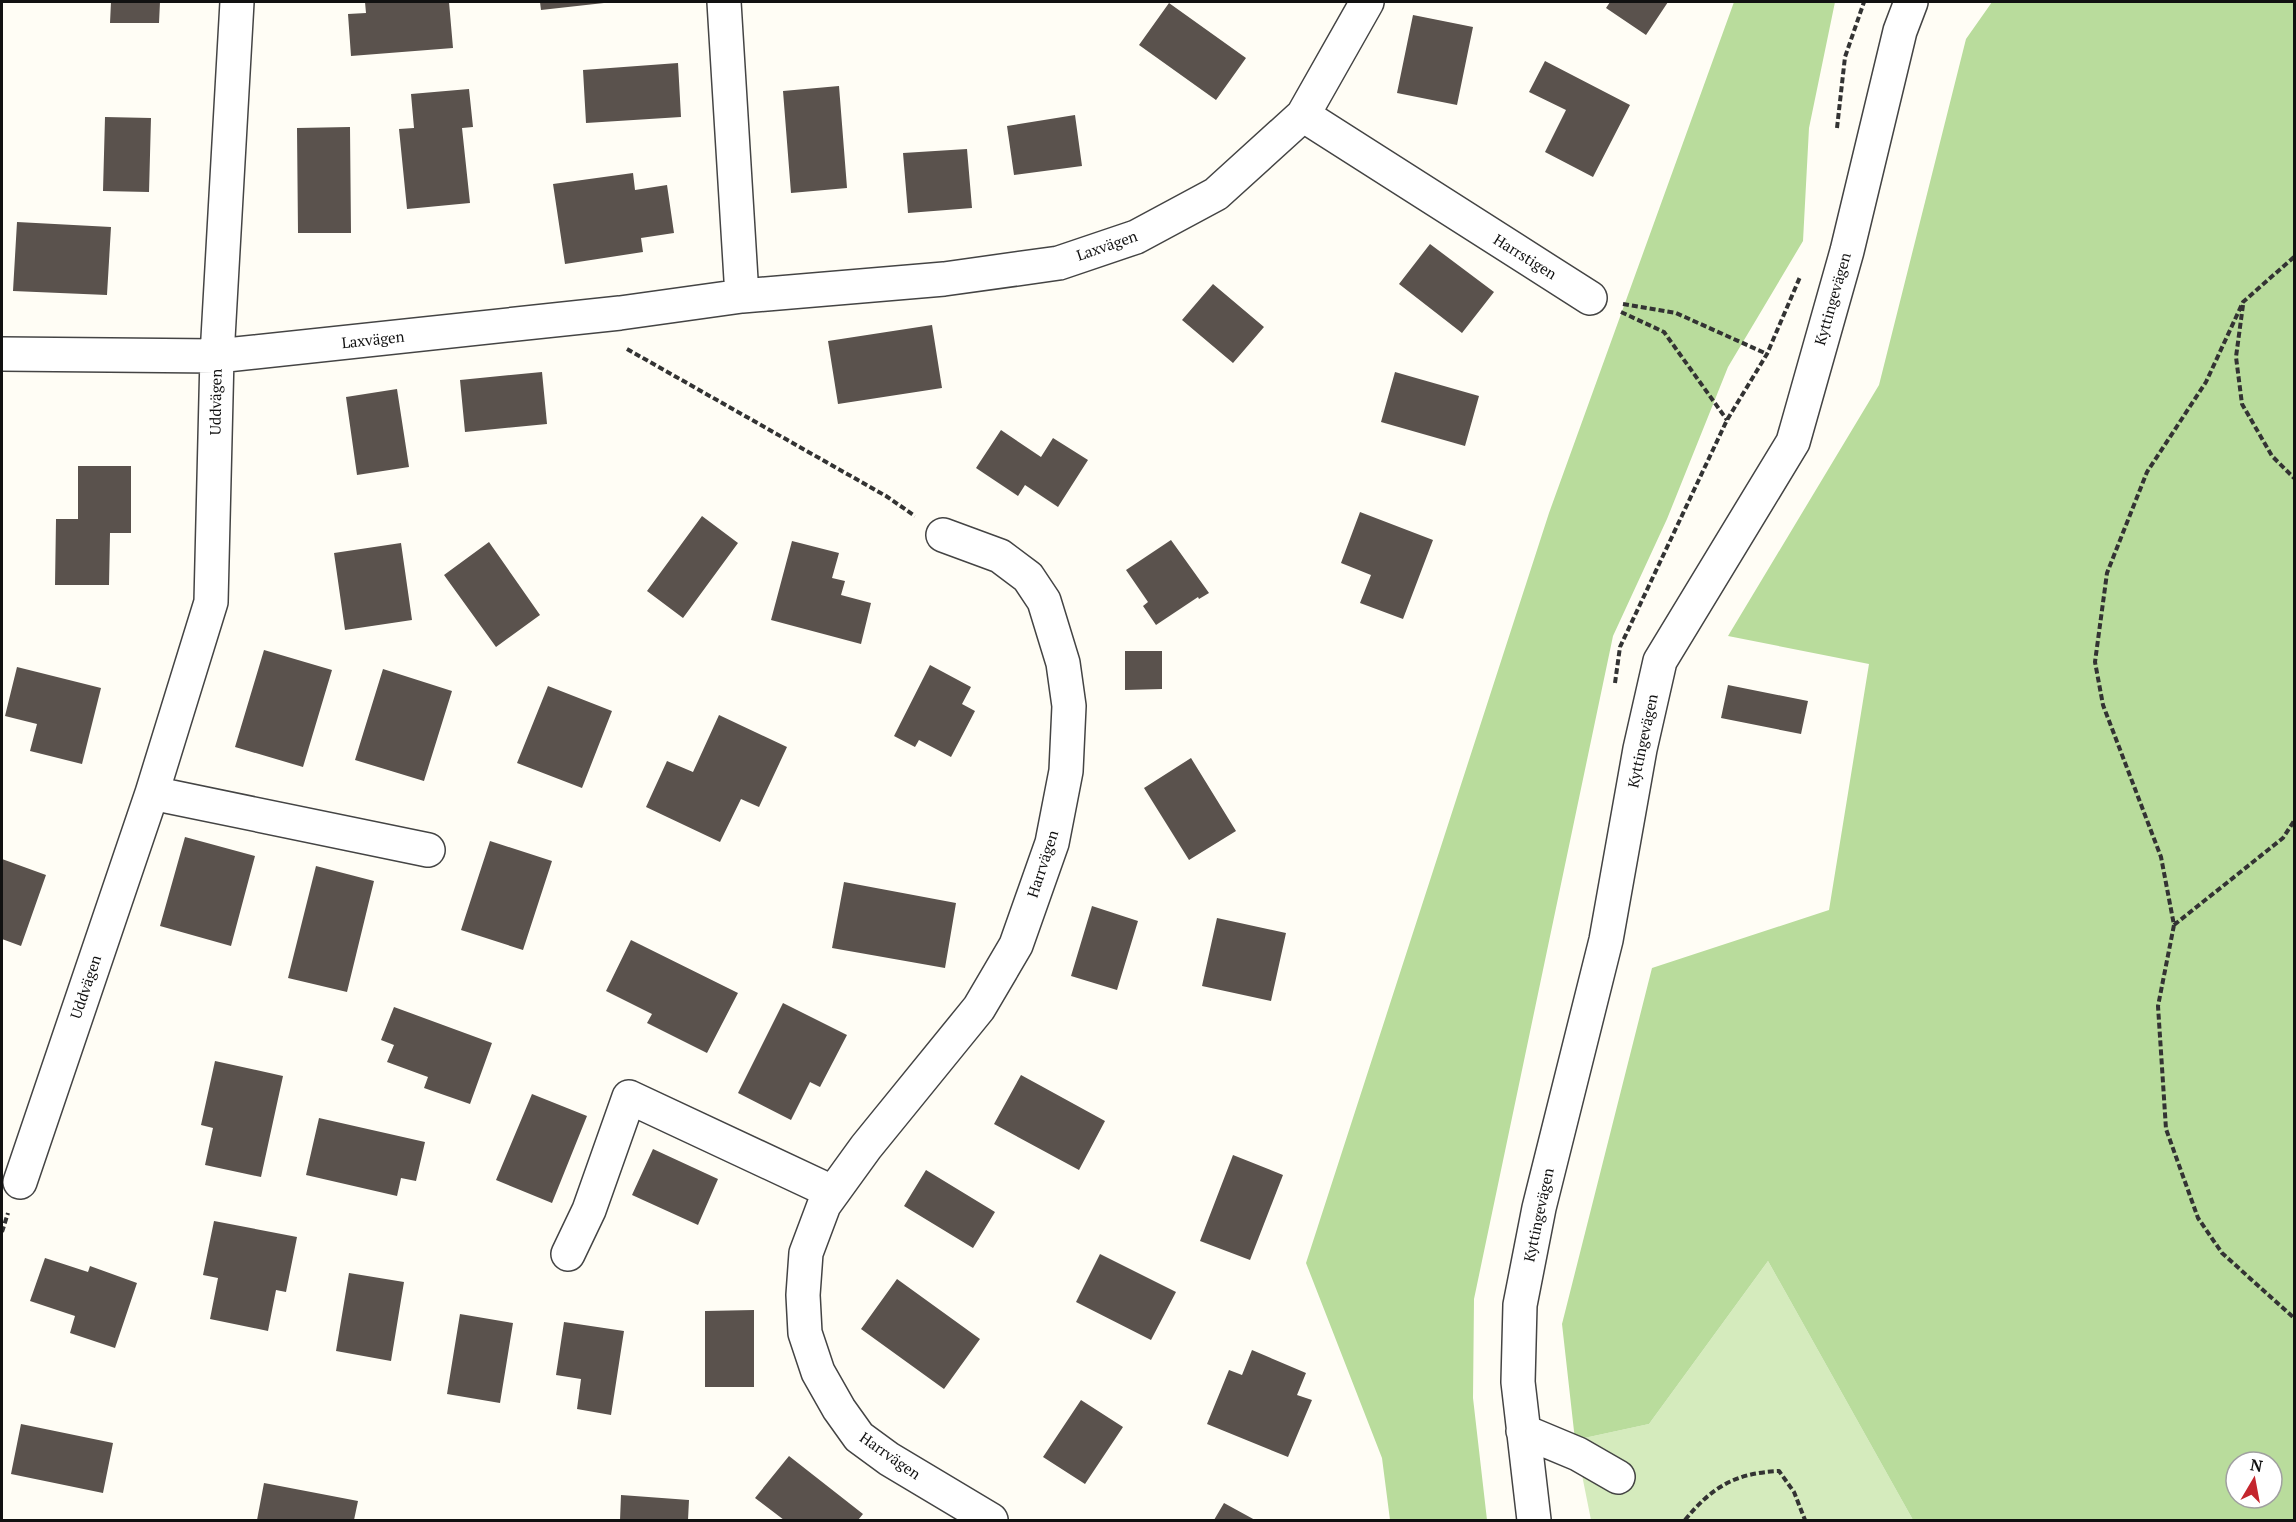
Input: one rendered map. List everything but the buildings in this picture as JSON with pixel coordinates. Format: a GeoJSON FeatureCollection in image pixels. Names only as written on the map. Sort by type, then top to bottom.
{"type":"FeatureCollection","features":[{"type":"Feature","properties":{"kind":"street","name":"Uddvägen"},"geometry":{"type":"LineString","coordinates":[[20,1182],[152,793],[211,602],[217,356],[237,2]]}},
{"type":"Feature","properties":{"kind":"street"},"geometry":{"type":"LineString","coordinates":[[724,2],[742,296]]}},
{"type":"Feature","properties":{"kind":"street","name":"Laxvägen"},"geometry":{"type":"LineString","coordinates":[[2,354],[217,356],[621,313],[742,296],[944,279],[1059,263],[1136,237],[1216,194],[1303,116],[1367,2]]}},
{"type":"Feature","properties":{"kind":"street","name":"Kyttingevägen"},"geometry":{"type":"LineString","coordinates":[[1534,1521],[1518,1382],[1520,1305],[1539,1208],[1606,940],[1640,749],[1660,661],[1793,442],[1847,251],[1900,31],[1911,2]]}},
{"type":"Feature","properties":{"kind":"street","name":"Harrstigen"},"geometry":{"type":"LineString","coordinates":[[1303,116],[1590,298]]}},
{"type":"Feature","properties":{"kind":"street","name":"Harrvägen"},"geometry":{"type":"LineString","coordinates":[[943,535],[1000,556],[1028,577],[1044,601],[1063,663],[1069,706],[1066,771],[1052,843],[1016,945],[979,1008],[866,1147],[824,1205],[806,1253],[803,1295],[805,1333],[818,1372],[839,1409],[859,1437],[890,1460],[991,1521]]}},
{"type":"Feature","properties":{"kind":"street"},"geometry":{"type":"LineString","coordinates":[[152,793],[428,850]]}},
{"type":"Feature","properties":{"kind":"street"},"geometry":{"type":"LineString","coordinates":[[567,1254],[589,1210],[629,1098],[832,1192]]}},
{"type":"Feature","properties":{"kind":"street"},"geometry":{"type":"LineString","coordinates":[[1523,1431],[1578,1454],[1618,1477]]}},
{"type":"Feature","properties":{"kind":"path"},"geometry":{"type":"LineString","coordinates":[[2295,257],[2243,302],[2206,382],[2147,472],[2107,573],[2095,662],[2103,705],[2161,857],[2174,925],[2158,1006],[2166,1129],[2198,1218],[2222,1253],[2295,1318]]}},
{"type":"Feature","properties":{"kind":"path"},"geometry":{"type":"LineString","coordinates":[[1590,298],[1676,313],[1767,354]]}},
{"type":"Feature","properties":{"kind":"path"},"geometry":{"type":"LineString","coordinates":[[1590,298],[1664,332],[1727,420]]}},
{"type":"Feature","properties":{"kind":"path"},"geometry":{"type":"LineString","coordinates":[[2243,302],[2236,357],[2242,404],[2272,456],[2295,478]]}},
{"type":"Feature","properties":{"kind":"path"},"geometry":{"type":"LineString","coordinates":[[621,313],[627,351],[886,496],[943,535]]}},
{"type":"Feature","properties":{"kind":"path"},"geometry":{"type":"LineString","coordinates":[[2174,925],[2283,838],[2295,821]]}},
{"type":"Feature","properties":{"kind":"path"},"geometry":{"type":"LineString","coordinates":[[1685,1521],[1703,1498],[1738,1477],[1758,1472],[1779,1471],[1794,1492],[1804,1521]]}},
{"type":"Feature","properties":{"kind":"green space"},"geometry":{"type":"Polygon","coordinates":[[[1734,2],[1835,2],[1809,128],[1803,241],[1728,367],[1667,519],[1613,636],[1474,1299],[1473,1398],[1487,1520],[1390,1520],[1382,1458],[1306,1263],[1549,513],[1734,2]]]}},
{"type":"Feature","properties":{"kind":"green space"},"geometry":{"type":"Polygon","coordinates":[[[1992,2],[2294,2],[2294,1520],[1913,1520],[1768,1261],[1649,1424],[1575,1440],[1562,1324],[1652,968],[1829,910],[1869,664],[1728,636],[1879,385],[1966,39],[1992,2]]]}},
{"type":"Feature","properties":{"kind":"green space"},"geometry":{"type":"Polygon","coordinates":[[[1768,1261],[1913,1520],[1591,1520],[1575,1440],[1649,1424],[1768,1261]]]}}]}
